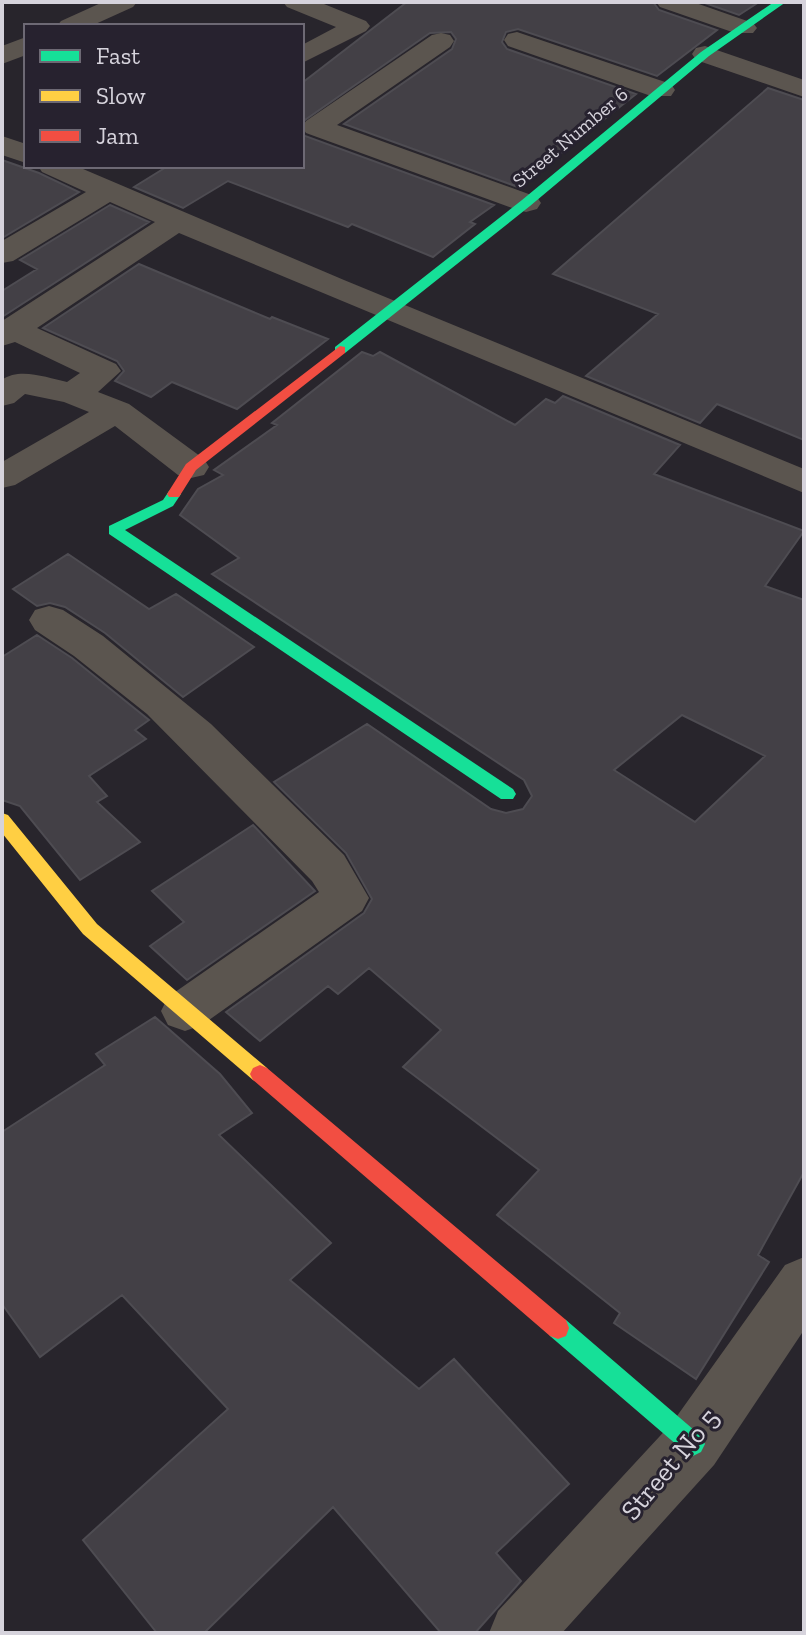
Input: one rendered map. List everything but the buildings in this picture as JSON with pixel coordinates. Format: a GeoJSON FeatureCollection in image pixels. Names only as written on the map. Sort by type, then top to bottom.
{"type":"FeatureCollection","features":[{"type":"Feature","properties":{"kind":"street"},"geometry":{"type":"LineString","coordinates":[[74,24],[124,2]]}},
{"type":"Feature","properties":{"kind":"street"},"geometry":{"type":"LineString","coordinates":[[296,2],[357,26],[304,54]]}},
{"type":"Feature","properties":{"kind":"street"},"geometry":{"type":"LineString","coordinates":[[669,2],[744,28]]}},
{"type":"Feature","properties":{"kind":"street","name":"Street Number 6"},"geometry":{"type":"LineString","coordinates":[[507,794],[114,530],[168,503],[191,467],[526,203],[705,54],[781,2]]}},
{"type":"Feature","properties":{"kind":"street"},"geometry":{"type":"LineString","coordinates":[[517,40],[661,90]]}},
{"type":"Feature","properties":{"kind":"street"},"geometry":{"type":"LineString","coordinates":[[441,41],[316,127],[526,203]]}},
{"type":"Feature","properties":{"kind":"street"},"geometry":{"type":"LineString","coordinates":[[2,56],[24,46]]}},
{"type":"Feature","properties":{"kind":"street"},"geometry":{"type":"LineString","coordinates":[[705,54],[804,89]]}},
{"type":"Feature","properties":{"kind":"street"},"geometry":{"type":"LineString","coordinates":[[49,168],[804,482]]}},
{"type":"Feature","properties":{"kind":"street"},"geometry":{"type":"LineString","coordinates":[[2,254],[28,224],[108,191]]}},
{"type":"Feature","properties":{"kind":"street"},"geometry":{"type":"LineString","coordinates":[[8,332],[175,222]]}},
{"type":"Feature","properties":{"kind":"street"},"geometry":{"type":"LineString","coordinates":[[8,332],[104,371],[73,394]]}},
{"type":"Feature","properties":{"kind":"street"},"geometry":{"type":"LineString","coordinates":[[2,396],[19,383],[73,394],[117,411],[191,467]]}},
{"type":"Feature","properties":{"kind":"street"},"geometry":{"type":"LineString","coordinates":[[2,477],[117,411]]}},
{"type":"Feature","properties":{"kind":"street"},"geometry":{"type":"LineString","coordinates":[[49,620],[95,648],[162,701],[328,868],[346,898],[185,1011]]}},
{"type":"Feature","properties":{"kind":"street"},"geometry":{"type":"LineString","coordinates":[[2,820],[90,929],[693,1444]]}},
{"type":"Feature","properties":{"kind":"street","name":"Street No 5"},"geometry":{"type":"LineString","coordinates":[[520,1633],[693,1444],[804,1283]]}},
{"type":"Feature","properties":{"kind":"traffic: fast"},"geometry":{"type":"LineString","coordinates":[[340,350],[526,203],[705,54],[781,2]]}},
{"type":"Feature","properties":{"kind":"traffic: fast"},"geometry":{"type":"LineString","coordinates":[[174,494],[168,503],[114,530],[507,794]]}},
{"type":"Feature","properties":{"kind":"traffic: fast"},"geometry":{"type":"LineString","coordinates":[[558,1328],[693,1444]]}},
{"type":"Feature","properties":{"kind":"traffic: slow"},"geometry":{"type":"LineString","coordinates":[[2,820],[90,929],[260,1074]]}},
{"type":"Feature","properties":{"kind":"traffic: jam"},"geometry":{"type":"LineString","coordinates":[[174,494],[191,467],[340,350]]}},
{"type":"Feature","properties":{"kind":"traffic: jam"},"geometry":{"type":"LineString","coordinates":[[260,1074],[558,1328]]}}]}
